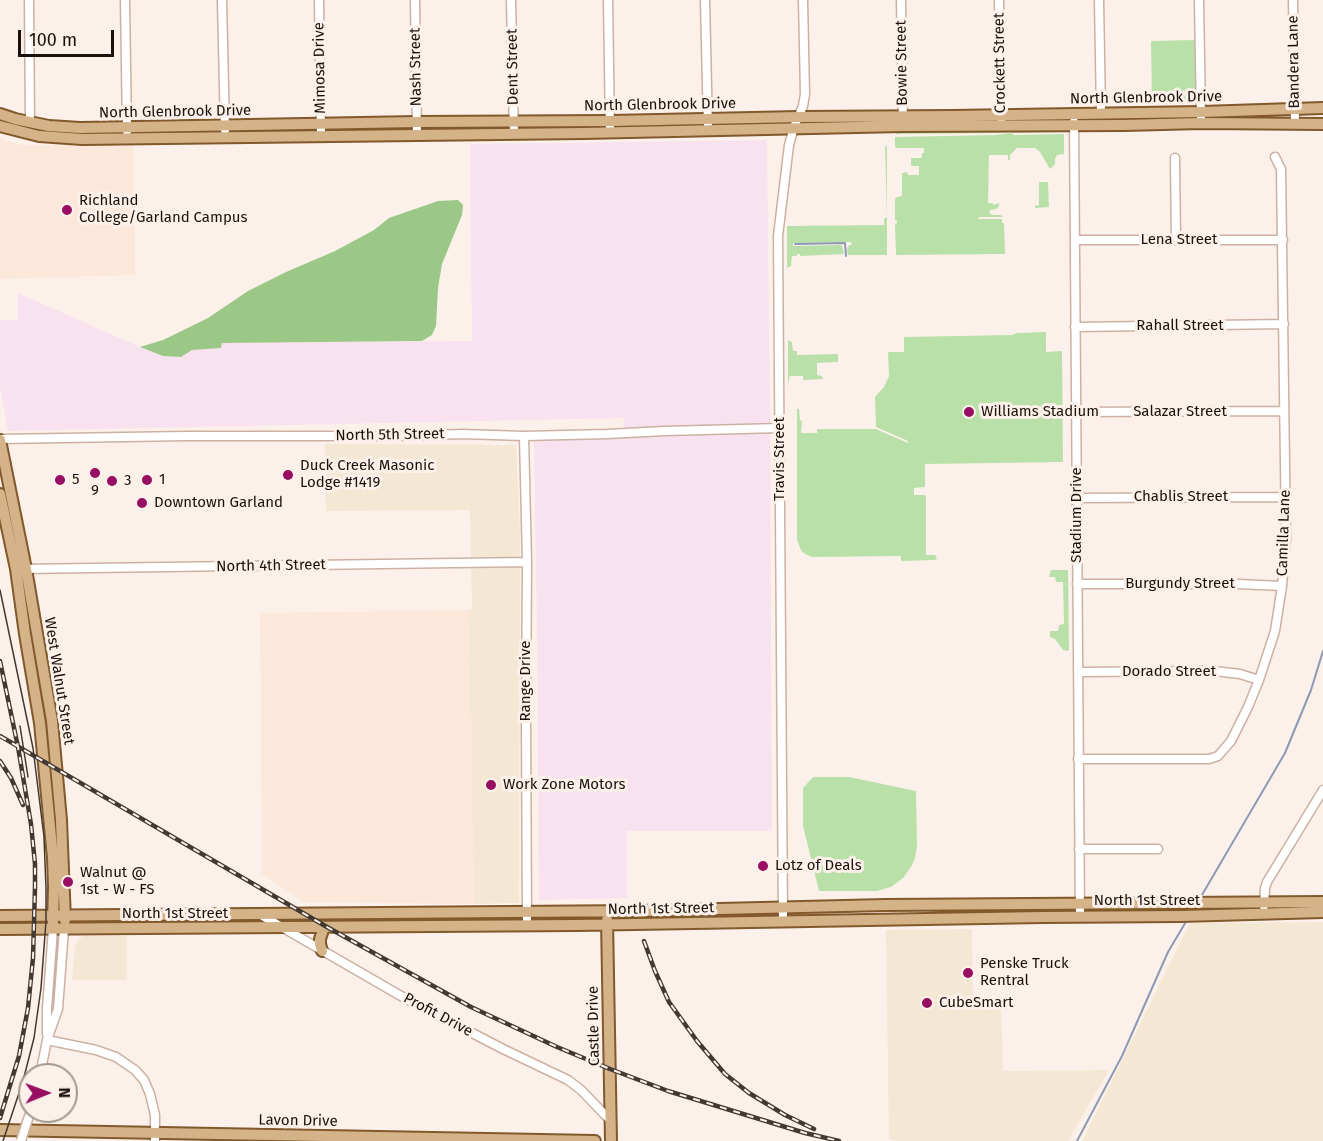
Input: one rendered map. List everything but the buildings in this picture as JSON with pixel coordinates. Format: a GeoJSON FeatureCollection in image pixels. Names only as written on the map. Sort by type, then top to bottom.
{"type":"FeatureCollection","features":[{"type":"Feature","properties":{"kind":"main road","name":"North Glenbrook Drive"},"geometry":{"type":"LineString","coordinates":[[0,126],[32,134],[82,139],[128,133],[225,131],[321,130],[417,134],[514,134],[610,127],[796,122],[1074,119],[1124,125],[1323,108]]}},
{"type":"Feature","properties":{"kind":"main road","name":"North Glenbrook Drive"},"geometry":{"type":"LineString","coordinates":[[1074,119],[1101,113],[1323,124]]}},
{"type":"Feature","properties":{"kind":"main road","name":"North Glenbrook Drive"},"geometry":{"type":"LineString","coordinates":[[0,114],[61,127],[128,133]]}},
{"type":"Feature","properties":{"kind":"main road","name":"North Glenbrook Drive"},"geometry":{"type":"LineString","coordinates":[[321,130],[417,123],[514,122],[610,127]]}},
{"type":"Feature","properties":{"kind":"main road","name":"West Walnut Street"},"geometry":{"type":"LineString","coordinates":[[0,439],[21,569],[52,721],[59,929]]}},
{"type":"Feature","properties":{"kind":"main road","name":"West Walnut Street"},"geometry":{"type":"LineString","coordinates":[[0,494],[21,569]]}},
{"type":"Feature","properties":{"kind":"main road","name":"North 1st Street"},"geometry":{"type":"LineString","coordinates":[[0,929],[528,926],[1181,916],[1323,902]]}},
{"type":"Feature","properties":{"kind":"main road","name":"North 1st Street"},"geometry":{"type":"LineString","coordinates":[[0,916],[261,915],[760,909],[874,905],[1186,903],[1323,912]]}},
{"type":"Feature","properties":{"kind":"main road"},"geometry":{"type":"LineString","coordinates":[[1132,916],[1138,911],[1186,903]]}},
{"type":"Feature","properties":{"kind":"main road"},"geometry":{"type":"LineString","coordinates":[[874,905],[874,920]]}},
{"type":"Feature","properties":{"kind":"main road"},"geometry":{"type":"LineString","coordinates":[[760,909],[760,922]]}},
{"type":"Feature","properties":{"kind":"main road","name":"Castle Drive"},"geometry":{"type":"LineString","coordinates":[[607,910],[611,1141]]}},
{"type":"Feature","properties":{"kind":"main road"},"geometry":{"type":"LineString","coordinates":[[397,913],[397,926]]}},
{"type":"Feature","properties":{"kind":"main road"},"geometry":{"type":"LineString","coordinates":[[322,951],[320,939],[324,927]]}},
{"type":"Feature","properties":{"kind":"main road","name":"Lavon Drive"},"geometry":{"type":"LineString","coordinates":[[0,1130],[155,1137],[595,1141]]}},
{"type":"Feature","properties":{"kind":"street"},"geometry":{"type":"LineString","coordinates":[[29,0],[30,122]]}},
{"type":"Feature","properties":{"kind":"street"},"geometry":{"type":"LineString","coordinates":[[125,0],[128,133]]}},
{"type":"Feature","properties":{"kind":"street"},"geometry":{"type":"LineString","coordinates":[[222,0],[225,131]]}},
{"type":"Feature","properties":{"kind":"street","name":"Mimosa Drive"},"geometry":{"type":"LineString","coordinates":[[319,0],[321,130]]}},
{"type":"Feature","properties":{"kind":"street","name":"Nash Street"},"geometry":{"type":"LineString","coordinates":[[415,0],[417,134]]}},
{"type":"Feature","properties":{"kind":"street","name":"Dent Street"},"geometry":{"type":"LineString","coordinates":[[511,0],[514,134]]}},
{"type":"Feature","properties":{"kind":"street"},"geometry":{"type":"LineString","coordinates":[[608,0],[610,127]]}},
{"type":"Feature","properties":{"kind":"street"},"geometry":{"type":"LineString","coordinates":[[705,0],[707,125]]}},
{"type":"Feature","properties":{"kind":"street","name":"Travis Street"},"geometry":{"type":"LineString","coordinates":[[783,921],[778,236],[787,156],[805,94],[803,0]]}},
{"type":"Feature","properties":{"kind":"street","name":"Bowie Street"},"geometry":{"type":"LineString","coordinates":[[901,0],[903,121]]}},
{"type":"Feature","properties":{"kind":"street","name":"Crockett Street"},"geometry":{"type":"LineString","coordinates":[[999,0],[1001,120]]}},
{"type":"Feature","properties":{"kind":"street"},"geometry":{"type":"LineString","coordinates":[[1099,0],[1101,113]]}},
{"type":"Feature","properties":{"kind":"street"},"geometry":{"type":"LineString","coordinates":[[1199,0],[1202,118]]}},
{"type":"Feature","properties":{"kind":"street","name":"Bandera Lane"},"geometry":{"type":"LineString","coordinates":[[1293,0],[1295,123]]}},
{"type":"Feature","properties":{"kind":"street","name":"Stadium Drive"},"geometry":{"type":"LineString","coordinates":[[1074,119],[1080,916]]}},
{"type":"Feature","properties":{"kind":"street","name":"Camilla Lane"},"geometry":{"type":"LineString","coordinates":[[1078,759],[1209,759],[1218,756],[1231,741],[1248,707],[1275,631],[1286,538],[1286,496],[1281,169],[1275,157]]}},
{"type":"Feature","properties":{"kind":"street"},"geometry":{"type":"LineString","coordinates":[[1175,158],[1176,240]]}},
{"type":"Feature","properties":{"kind":"street","name":"Lena Street"},"geometry":{"type":"LineString","coordinates":[[1075,240],[1283,240]]}},
{"type":"Feature","properties":{"kind":"street","name":"Rahall Street"},"geometry":{"type":"LineString","coordinates":[[1076,327],[1284,324]]}},
{"type":"Feature","properties":{"kind":"street","name":"Salazar Street"},"geometry":{"type":"LineString","coordinates":[[1076,412],[1284,411]]}},
{"type":"Feature","properties":{"kind":"street","name":"North 5th Street"},"geometry":{"type":"LineString","coordinates":[[0,439],[462,434],[595,435],[665,430],[780,428]]}},
{"type":"Feature","properties":{"kind":"street","name":"Range Drive"},"geometry":{"type":"LineString","coordinates":[[524,436],[528,926]]}},
{"type":"Feature","properties":{"kind":"street","name":"Chablis Street"},"geometry":{"type":"LineString","coordinates":[[1077,498],[1286,496]]}},
{"type":"Feature","properties":{"kind":"street","name":"North 4th Street"},"geometry":{"type":"LineString","coordinates":[[21,569],[526,562]]}},
{"type":"Feature","properties":{"kind":"street","name":"Burgundy Street"},"geometry":{"type":"LineString","coordinates":[[1077,584],[1282,586]]}},
{"type":"Feature","properties":{"kind":"street","name":"Dorado Street"},"geometry":{"type":"LineString","coordinates":[[1078,672],[1214,671],[1240,674],[1258,680]]}},
{"type":"Feature","properties":{"kind":"street"},"geometry":{"type":"LineString","coordinates":[[1264,908],[1267,882],[1323,790]]}},
{"type":"Feature","properties":{"kind":"street"},"geometry":{"type":"LineString","coordinates":[[1079,849],[1158,849]]}},
{"type":"Feature","properties":{"kind":"street","name":"Profit Drive"},"geometry":{"type":"LineString","coordinates":[[261,915],[401,996],[568,1080],[610,1120]]}},
{"type":"Feature","properties":{"kind":"street"},"geometry":{"type":"LineString","coordinates":[[42,1063],[47,1040],[47,1009],[59,929]]}},
{"type":"Feature","properties":{"kind":"street"},"geometry":{"type":"LineString","coordinates":[[47,1040],[96,1050],[116,1057],[135,1070],[144,1080],[150,1094],[155,1115],[155,1137]]}},
{"type":"Feature","properties":{"kind":"street"},"geometry":{"type":"LineString","coordinates":[[21,1141],[27,1123]]}},
{"type":"Feature","properties":{"kind":"shaded area","name":"Richland College/Garland Campus"},"geometry":{"type":"Polygon","coordinates":[[[0,138],[21,145],[134,146],[135,275],[0,279],[0,138]]]}},
{"type":"Feature","properties":{"kind":"shaded area"},"geometry":{"type":"Polygon","coordinates":[[[767,140],[772,831],[627,831],[627,898],[539,900],[534,439],[624,439],[624,418],[8,431],[0,387],[0,320],[18,320],[18,293],[163,356],[192,350],[220,348],[221,343],[472,341],[470,144],[767,140]]]}},
{"type":"Feature","properties":{"kind":"shaded area"},"geometry":{"type":"Polygon","coordinates":[[[325,444],[516,445],[520,534],[519,903],[474,904],[468,610],[472,609],[470,510],[326,511],[325,444]]]}},
{"type":"Feature","properties":{"kind":"shaded area"},"geometry":{"type":"Polygon","coordinates":[[[468,610],[474,904],[304,902],[262,874],[260,613],[468,610]]]}},
{"type":"Feature","properties":{"kind":"shaded area"},"geometry":{"type":"Polygon","coordinates":[[[1323,922],[1323,1141],[1082,1141],[1190,923],[1323,922]]]}},
{"type":"Feature","properties":{"kind":"shaded area"},"geometry":{"type":"Polygon","coordinates":[[[972,929],[973,1001],[1001,1001],[1003,1071],[1109,1070],[1068,1141],[898,1141],[889,1139],[886,930],[972,929]]]}},
{"type":"Feature","properties":{"kind":"shaded area"},"geometry":{"type":"Polygon","coordinates":[[[82,936],[127,936],[127,980],[72,980],[75,946],[82,936]]]}},
{"type":"Feature","properties":{"kind":"green space"},"geometry":{"type":"Polygon","coordinates":[[[1195,40],[1196,103],[1152,104],[1151,41],[1195,40]]]}},
{"type":"Feature","properties":{"kind":"green space"},"geometry":{"type":"Polygon","coordinates":[[[1061,129],[1063,132],[895,134],[899,131],[903,133],[908,131],[1061,129]]]}},
{"type":"Feature","properties":{"kind":"green space"},"geometry":{"type":"Polygon","coordinates":[[[1011,133],[1014,135],[1064,134],[1064,154],[1057,155],[1055,164],[1050,169],[1035,148],[1017,148],[1010,155],[1010,160],[1008,160],[1008,155],[989,155],[988,203],[993,203],[993,205],[999,203],[999,206],[990,210],[989,213],[1003,217],[979,217],[978,219],[1002,219],[1005,254],[896,255],[895,199],[902,196],[902,173],[919,175],[919,166],[911,166],[911,158],[922,158],[924,148],[896,148],[895,137],[1011,133]]]}},
{"type":"Feature","properties":{"kind":"green space"},"geometry":{"type":"Polygon","coordinates":[[[885,145],[887,147],[887,217],[885,145]]]}},
{"type":"Feature","properties":{"kind":"green space"},"geometry":{"type":"Polygon","coordinates":[[[1039,182],[1048,182],[1049,207],[1035,208],[1039,205],[1039,182]]]}},
{"type":"Feature","properties":{"kind":"green space"},"geometry":{"type":"Polygon","coordinates":[[[458,200],[463,205],[462,215],[442,264],[436,326],[432,335],[422,341],[222,343],[221,348],[192,350],[181,357],[163,356],[140,347],[163,340],[208,318],[248,291],[335,251],[374,230],[389,218],[438,201],[458,200]]]}},
{"type":"Feature","properties":{"kind":"green space"},"geometry":{"type":"Polygon","coordinates":[[[887,217],[887,255],[848,255],[847,250],[849,245],[852,245],[851,242],[793,243],[793,246],[842,245],[844,254],[800,256],[797,254],[797,256],[792,256],[791,266],[787,268],[787,226],[884,225],[884,219],[887,217]]]}},
{"type":"Feature","properties":{"kind":"green space"},"geometry":{"type":"Polygon","coordinates":[[[1046,332],[1046,352],[1062,351],[1063,462],[925,464],[925,487],[914,488],[914,495],[926,496],[926,555],[935,555],[937,558],[935,560],[901,561],[901,556],[812,557],[801,550],[797,540],[797,409],[799,409],[802,421],[801,433],[817,433],[817,429],[876,429],[908,443],[876,427],[875,397],[884,387],[889,376],[888,352],[904,352],[904,337],[1012,335],[1046,332]]]}},
{"type":"Feature","properties":{"kind":"green space"},"geometry":{"type":"Polygon","coordinates":[[[788,340],[792,342],[793,351],[797,351],[797,355],[838,354],[838,362],[817,363],[817,375],[822,376],[823,379],[803,380],[803,376],[790,376],[788,385],[788,340]]]}},
{"type":"Feature","properties":{"kind":"green space"},"geometry":{"type":"Polygon","coordinates":[[[1051,570],[1068,570],[1069,650],[1067,651],[1050,637],[1050,631],[1058,631],[1059,625],[1064,624],[1063,582],[1056,582],[1055,577],[1049,577],[1051,570]]]}},
{"type":"Feature","properties":{"kind":"green space"},"geometry":{"type":"Polygon","coordinates":[[[813,777],[849,777],[916,791],[917,846],[915,858],[903,878],[891,887],[877,891],[819,891],[803,826],[803,788],[813,777]]]}},
{"type":"Feature","properties":{"kind":"waterway"},"geometry":{"type":"LineString","coordinates":[[795,244],[845,243],[846,256]]}},
{"type":"Feature","properties":{"kind":"waterway"},"geometry":{"type":"LineString","coordinates":[[1199,900],[1285,753],[1311,690],[1323,651]]}},
{"type":"Feature","properties":{"kind":"waterway"},"geometry":{"type":"LineString","coordinates":[[1077,1141],[1122,1056],[1168,952],[1187,920]]}},
{"type":"Feature","properties":{"kind":"tram line"},"geometry":{"type":"LineString","coordinates":[[0,590],[33,748],[44,837],[46,888],[41,988],[34,1038],[23,1081],[3,1141]]}},
{"type":"Feature","properties":{"kind":"tram line"},"geometry":{"type":"LineString","coordinates":[[20,726],[28,777]]}},
{"type":"Feature","properties":{"kind":"railway"},"geometry":{"type":"LineString","coordinates":[[0,661],[18,747],[35,864],[33,958],[28,1008],[19,1056],[0,1118]]}},
{"type":"Feature","properties":{"kind":"railway"},"geometry":{"type":"LineString","coordinates":[[0,736],[327,927],[471,1007],[557,1047],[668,1091],[805,1133],[839,1141]]}},
{"type":"Feature","properties":{"kind":"railway"},"geometry":{"type":"LineString","coordinates":[[0,761],[11,778],[23,805]]}},
{"type":"Feature","properties":{"kind":"railway"},"geometry":{"type":"LineString","coordinates":[[644,941],[669,1002],[697,1041],[725,1074],[749,1093],[785,1115],[814,1129]]}},
{"type":"Feature","properties":{"kind":"place","name":"Richland College/Garland Campus"},"geometry":{"type":"Point","coordinates":[67,210]}},
{"type":"Feature","properties":{"kind":"place","name":"Williams Stadium"},"geometry":{"type":"Point","coordinates":[969,412]}},
{"type":"Feature","properties":{"kind":"place","name":"9"},"geometry":{"type":"Point","coordinates":[95,473]}},
{"type":"Feature","properties":{"kind":"place","name":"Duck Creek Masonic Lodge #1419"},"geometry":{"type":"Point","coordinates":[288,475]}},
{"type":"Feature","properties":{"kind":"place","name":"5"},"geometry":{"type":"Point","coordinates":[60,480]}},
{"type":"Feature","properties":{"kind":"place","name":"1"},"geometry":{"type":"Point","coordinates":[147,480]}},
{"type":"Feature","properties":{"kind":"place","name":"3"},"geometry":{"type":"Point","coordinates":[112,481]}},
{"type":"Feature","properties":{"kind":"place","name":"Downtown Garland"},"geometry":{"type":"Point","coordinates":[142,503]}},
{"type":"Feature","properties":{"kind":"place","name":"Work Zone Motors"},"geometry":{"type":"Point","coordinates":[491,785]}},
{"type":"Feature","properties":{"kind":"place","name":"Lotz of Deals"},"geometry":{"type":"Point","coordinates":[763,866]}},
{"type":"Feature","properties":{"kind":"place","name":"Walnut @ 1st - W - FS"},"geometry":{"type":"Point","coordinates":[68,882]}},
{"type":"Feature","properties":{"kind":"place","name":"Penske Truck Rentral"},"geometry":{"type":"Point","coordinates":[968,973]}},
{"type":"Feature","properties":{"kind":"place","name":"CubeSmart"},"geometry":{"type":"Point","coordinates":[927,1003]}}]}
